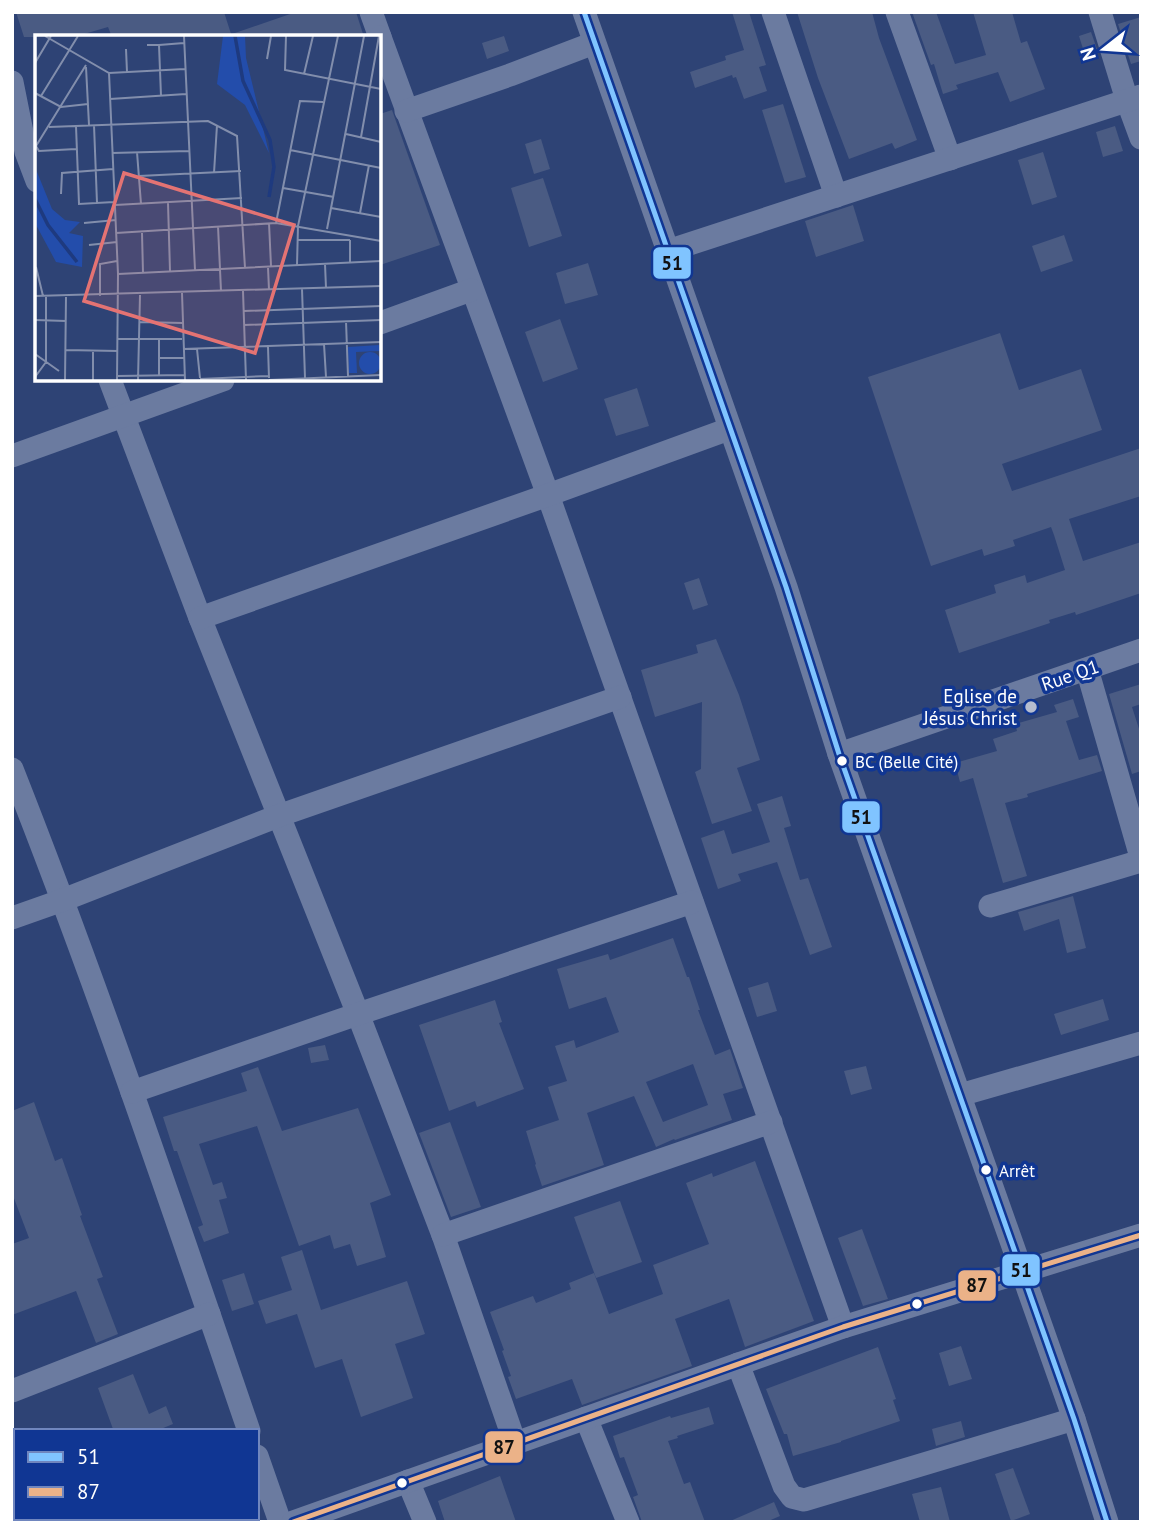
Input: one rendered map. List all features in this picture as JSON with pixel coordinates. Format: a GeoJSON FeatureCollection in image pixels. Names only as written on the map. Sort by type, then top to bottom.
{"type":"FeatureCollection","features":[{"type":"Feature","properties":{"kind":"street"},"geometry":{"type":"LineString","coordinates":[[371,12],[379,35]]}},
{"type":"Feature","properties":{"kind":"street"},"geometry":{"type":"LineString","coordinates":[[584,12],[786,587],[839,754],[1074,1419],[1107,1522]]}},
{"type":"Feature","properties":{"kind":"street"},"geometry":{"type":"LineString","coordinates":[[773,12],[836,196]]}},
{"type":"Feature","properties":{"kind":"street"},"geometry":{"type":"LineString","coordinates":[[897,12],[950,159]]}},
{"type":"Feature","properties":{"kind":"street"},"geometry":{"type":"LineString","coordinates":[[1100,12],[1134,98],[1141,138]]}},
{"type":"Feature","properties":{"kind":"street"},"geometry":{"type":"LineString","coordinates":[[406,111],[594,43]]}},
{"type":"Feature","properties":{"kind":"street"},"geometry":{"type":"LineString","coordinates":[[382,50],[387,83],[406,111],[548,495],[843,1327]]}},
{"type":"Feature","properties":{"kind":"street"},"geometry":{"type":"LineString","coordinates":[[12,82],[19,153],[35,178]]}},
{"type":"Feature","properties":{"kind":"street"},"geometry":{"type":"LineString","coordinates":[[667,251],[1134,98]]}},
{"type":"Feature","properties":{"kind":"street"},"geometry":{"type":"LineString","coordinates":[[382,322],[471,290]]}},
{"type":"Feature","properties":{"kind":"street"},"geometry":{"type":"LineString","coordinates":[[111,382],[200,618],[443,1235],[515,1443]]}},
{"type":"Feature","properties":{"kind":"street"},"geometry":{"type":"LineString","coordinates":[[12,456],[218,382]]}},
{"type":"Feature","properties":{"kind":"street"},"geometry":{"type":"LineString","coordinates":[[200,618],[729,429]]}},
{"type":"Feature","properties":{"kind":"street","name":"Rue Q1"},"geometry":{"type":"LineString","coordinates":[[839,754],[1141,650]]}},
{"type":"Feature","properties":{"kind":"street"},"geometry":{"type":"LineString","coordinates":[[990,906],[1141,859],[1087,669]]}},
{"type":"Feature","properties":{"kind":"street"},"geometry":{"type":"LineString","coordinates":[[12,918],[278,816],[620,697]]}},
{"type":"Feature","properties":{"kind":"street"},"geometry":{"type":"LineString","coordinates":[[12,769],[64,900],[247,1429]]}},
{"type":"Feature","properties":{"kind":"street"},"geometry":{"type":"LineString","coordinates":[[132,1092],[692,902]]}},
{"type":"Feature","properties":{"kind":"street"},"geometry":{"type":"LineString","coordinates":[[960,1095],[1141,1043]]}},
{"type":"Feature","properties":{"kind":"street"},"geometry":{"type":"LineString","coordinates":[[443,1235],[771,1122]]}},
{"type":"Feature","properties":{"kind":"street"},"geometry":{"type":"LineString","coordinates":[[293,1522],[843,1327],[1141,1235]]}},
{"type":"Feature","properties":{"kind":"street"},"geometry":{"type":"LineString","coordinates":[[12,1391],[209,1314]]}},
{"type":"Feature","properties":{"kind":"street"},"geometry":{"type":"LineString","coordinates":[[738,1364],[784,1486],[792,1497],[804,1500],[1074,1419]]}},
{"type":"Feature","properties":{"kind":"street"},"geometry":{"type":"LineString","coordinates":[[586,1418],[628,1522]]}},
{"type":"Feature","properties":{"kind":"street"},"geometry":{"type":"LineString","coordinates":[[259,1462],[280,1522]]}},
{"type":"Feature","properties":{"kind":"street"},"geometry":{"type":"LineString","coordinates":[[408,1481],[425,1522]]}},
{"type":"Feature","properties":{"kind":"building"},"geometry":{"type":"Polygon","coordinates":[[[16,12],[224,12],[231,35],[111,35],[108,27],[81,35],[24,37],[16,12]]]}},
{"type":"Feature","properties":{"kind":"building"},"geometry":{"type":"Polygon","coordinates":[[[296,12],[356,12],[363,35],[232,35],[296,12]]]}},
{"type":"Feature","properties":{"kind":"building"},"geometry":{"type":"Polygon","coordinates":[[[732,12],[749,12],[766,65],[759,67],[767,91],[744,99],[736,77],[733,78],[732,75],[695,88],[690,72],[726,60],[725,56],[744,50],[732,12]]]}},
{"type":"Feature","properties":{"kind":"building"},"geometry":{"type":"Polygon","coordinates":[[[797,12],[872,12],[917,140],[895,149],[892,143],[849,159],[818,78],[797,12]]]}},
{"type":"Feature","properties":{"kind":"building"},"geometry":{"type":"Polygon","coordinates":[[[912,12],[936,12],[955,64],[986,55],[973,12],[1012,12],[1021,43],[1027,41],[1045,89],[1010,102],[998,72],[956,85],[958,89],[943,94],[934,64],[931,65],[912,12]]]}},
{"type":"Feature","properties":{"kind":"building"},"geometry":{"type":"Polygon","coordinates":[[[1141,17],[1141,61],[1131,64],[1118,24],[1141,17]]]}},
{"type":"Feature","properties":{"kind":"building"},"geometry":{"type":"Polygon","coordinates":[[[1091,32],[1097,49],[1084,52],[1079,36],[1091,32]]]}},
{"type":"Feature","properties":{"kind":"building"},"geometry":{"type":"Polygon","coordinates":[[[504,36],[509,51],[487,59],[482,43],[504,36]]]}},
{"type":"Feature","properties":{"kind":"building"},"geometry":{"type":"Polygon","coordinates":[[[783,104],[806,177],[785,183],[762,110],[783,104]]]}},
{"type":"Feature","properties":{"kind":"building"},"geometry":{"type":"Polygon","coordinates":[[[392,110],[440,245],[382,264],[382,113],[392,110]]]}},
{"type":"Feature","properties":{"kind":"building"},"geometry":{"type":"Polygon","coordinates":[[[1115,126],[1123,151],[1103,157],[1096,132],[1115,126]]]}},
{"type":"Feature","properties":{"kind":"building"},"geometry":{"type":"Polygon","coordinates":[[[541,139],[550,169],[534,174],[525,144],[541,139]]]}},
{"type":"Feature","properties":{"kind":"building"},"geometry":{"type":"Polygon","coordinates":[[[1043,152],[1057,197],[1032,205],[1018,160],[1043,152]]]}},
{"type":"Feature","properties":{"kind":"building"},"geometry":{"type":"Polygon","coordinates":[[[543,178],[562,236],[529,247],[511,188],[543,178]]]}},
{"type":"Feature","properties":{"kind":"building"},"geometry":{"type":"Polygon","coordinates":[[[853,205],[864,241],[816,257],[805,221],[853,205]]]}},
{"type":"Feature","properties":{"kind":"building"},"geometry":{"type":"Polygon","coordinates":[[[1064,235],[1073,261],[1041,272],[1032,246],[1064,235]]]}},
{"type":"Feature","properties":{"kind":"building"},"geometry":{"type":"Polygon","coordinates":[[[588,263],[598,295],[565,304],[556,273],[588,263]]]}},
{"type":"Feature","properties":{"kind":"building"},"geometry":{"type":"Polygon","coordinates":[[[560,319],[578,369],[543,382],[525,332],[560,319]]]}},
{"type":"Feature","properties":{"kind":"building"},"geometry":{"type":"Polygon","coordinates":[[[1000,333],[1019,390],[1081,369],[1102,430],[1002,464],[1012,491],[1141,448],[1141,496],[1069,519],[1083,561],[1141,542],[1141,593],[1076,615],[1075,612],[1049,620],[1050,623],[959,653],[945,610],[996,593],[994,585],[1025,575],[1027,583],[1065,570],[1054,535],[1051,527],[1013,540],[1015,546],[984,556],[982,549],[931,566],[868,377],[1000,333]]]}},
{"type":"Feature","properties":{"kind":"building"},"geometry":{"type":"Polygon","coordinates":[[[637,388],[649,426],[616,436],[604,399],[637,388]]]}},
{"type":"Feature","properties":{"kind":"building"},"geometry":{"type":"Polygon","coordinates":[[[699,578],[708,605],[693,610],[684,583],[699,578]]]}},
{"type":"Feature","properties":{"kind":"building"},"geometry":{"type":"Polygon","coordinates":[[[716,639],[739,695],[760,760],[737,768],[752,811],[712,824],[695,772],[701,769],[702,702],[655,717],[641,670],[698,653],[696,645],[716,639]]]}},
{"type":"Feature","properties":{"kind":"building"},"geometry":{"type":"Polygon","coordinates":[[[1141,684],[1141,704],[1132,707],[1141,735],[1141,771],[1132,774],[1109,694],[1141,684]]]}},
{"type":"Feature","properties":{"kind":"building"},"geometry":{"type":"Polygon","coordinates":[[[1073,699],[1079,717],[1066,721],[1079,760],[1097,755],[1102,771],[1005,803],[1027,876],[1003,883],[973,778],[960,782],[955,763],[997,751],[993,739],[1017,731],[1015,724],[1057,712],[1054,705],[1073,699]]]}},
{"type":"Feature","properties":{"kind":"building"},"geometry":{"type":"Polygon","coordinates":[[[782,796],[791,826],[784,828],[800,880],[808,878],[832,947],[810,955],[777,862],[738,874],[741,881],[718,889],[701,838],[724,830],[732,854],[770,842],[757,804],[782,796]]]}},
{"type":"Feature","properties":{"kind":"building"},"geometry":{"type":"Polygon","coordinates":[[[1073,896],[1086,948],[1067,953],[1059,919],[1024,931],[1018,912],[1073,896]]]}},
{"type":"Feature","properties":{"kind":"building"},"geometry":{"type":"Polygon","coordinates":[[[673,938],[715,1055],[730,1049],[743,1088],[723,1094],[732,1120],[656,1147],[634,1096],[587,1113],[604,1165],[542,1186],[526,1131],[559,1120],[548,1087],[567,1081],[555,1046],[574,1040],[576,1048],[619,1032],[606,997],[569,1009],[557,969],[608,954],[610,960],[673,938]],[[693,1064],[646,1082],[663,1122],[708,1105],[693,1064]]]}},
{"type":"Feature","properties":{"kind":"building"},"geometry":{"type":"Polygon","coordinates":[[[768,982],[777,1011],[757,1017],[748,988],[768,982]]]}},
{"type":"Feature","properties":{"kind":"building"},"geometry":{"type":"Polygon","coordinates":[[[1103,999],[1109,1020],[1061,1035],[1054,1014],[1103,999]]]}},
{"type":"Feature","properties":{"kind":"building"},"geometry":{"type":"Polygon","coordinates":[[[495,1000],[502,1022],[499,1023],[524,1089],[477,1107],[475,1101],[449,1111],[419,1025],[495,1000]]]}},
{"type":"Feature","properties":{"kind":"building"},"geometry":{"type":"Polygon","coordinates":[[[325,1045],[329,1060],[311,1063],[308,1048],[325,1045]]]}},
{"type":"Feature","properties":{"kind":"building"},"geometry":{"type":"Polygon","coordinates":[[[866,1066],[872,1089],[851,1095],[844,1071],[866,1066]]]}},
{"type":"Feature","properties":{"kind":"building"},"geometry":{"type":"Polygon","coordinates":[[[258,1067],[282,1131],[358,1108],[391,1195],[370,1203],[386,1257],[357,1266],[350,1244],[334,1249],[330,1235],[299,1246],[257,1126],[199,1144],[213,1185],[222,1182],[227,1198],[219,1200],[229,1233],[204,1242],[198,1227],[203,1225],[163,1117],[247,1091],[241,1073],[258,1067]]]}},
{"type":"Feature","properties":{"kind":"building"},"geometry":{"type":"Polygon","coordinates":[[[34,1102],[55,1161],[62,1158],[103,1277],[97,1279],[118,1334],[96,1343],[76,1291],[12,1315],[12,1244],[29,1238],[12,1193],[12,1111],[34,1102]]]}},
{"type":"Feature","properties":{"kind":"building"},"geometry":{"type":"Polygon","coordinates":[[[450,1122],[481,1207],[451,1217],[419,1133],[450,1122]]]}},
{"type":"Feature","properties":{"kind":"building"},"geometry":{"type":"Polygon","coordinates":[[[755,1161],[814,1321],[745,1347],[729,1299],[675,1319],[692,1366],[582,1405],[572,1379],[516,1399],[508,1377],[511,1376],[502,1351],[504,1350],[490,1312],[533,1296],[536,1303],[571,1289],[569,1283],[594,1273],[609,1314],[663,1294],[653,1265],[709,1244],[686,1183],[712,1173],[713,1177],[755,1161]]]}},
{"type":"Feature","properties":{"kind":"building"},"geometry":{"type":"Polygon","coordinates":[[[620,1201],[642,1262],[596,1278],[574,1217],[620,1201]]]}},
{"type":"Feature","properties":{"kind":"building"},"geometry":{"type":"Polygon","coordinates":[[[862,1229],[888,1299],[863,1306],[838,1238],[862,1229]]]}},
{"type":"Feature","properties":{"kind":"building"},"geometry":{"type":"Polygon","coordinates":[[[302,1250],[321,1310],[407,1281],[425,1334],[395,1344],[413,1398],[361,1417],[342,1359],[315,1368],[297,1314],[266,1324],[258,1301],[292,1290],[281,1257],[302,1250]]]}},
{"type":"Feature","properties":{"kind":"building"},"geometry":{"type":"Polygon","coordinates":[[[244,1273],[254,1304],[232,1311],[222,1280],[244,1273]]]}},
{"type":"Feature","properties":{"kind":"building"},"geometry":{"type":"Polygon","coordinates":[[[961,1346],[972,1379],[949,1386],[939,1353],[961,1346]]]}},
{"type":"Feature","properties":{"kind":"building"},"geometry":{"type":"Polygon","coordinates":[[[878,1347],[896,1399],[893,1400],[900,1421],[793,1456],[787,1434],[784,1434],[766,1389],[878,1347]]]}},
{"type":"Feature","properties":{"kind":"building"},"geometry":{"type":"Polygon","coordinates":[[[133,1374],[149,1414],[166,1406],[173,1424],[161,1429],[113,1429],[98,1388],[133,1374]]]}},
{"type":"Feature","properties":{"kind":"building"},"geometry":{"type":"Polygon","coordinates":[[[709,1407],[714,1424],[668,1441],[684,1484],[690,1482],[705,1522],[642,1522],[633,1497],[638,1495],[624,1457],[620,1458],[613,1436],[670,1416],[671,1418],[709,1407]]]}},
{"type":"Feature","properties":{"kind":"building"},"geometry":{"type":"Polygon","coordinates":[[[961,1421],[965,1437],[936,1446],[932,1429],[961,1421]]]}},
{"type":"Feature","properties":{"kind":"building"},"geometry":{"type":"Polygon","coordinates":[[[1013,1468],[1030,1514],[1011,1521],[995,1474],[1013,1468]]]}},
{"type":"Feature","properties":{"kind":"building"},"geometry":{"type":"Polygon","coordinates":[[[500,1476],[516,1522],[445,1522],[438,1501],[500,1476]]]}},
{"type":"Feature","properties":{"kind":"building"},"geometry":{"type":"Polygon","coordinates":[[[941,1487],[950,1522],[920,1522],[912,1494],[941,1487]]]}},
{"type":"Feature","properties":{"kind":"building"},"geometry":{"type":"Polygon","coordinates":[[[774,1502],[780,1516],[766,1522],[728,1522],[774,1502]]]}},
{"type":"Feature","properties":{"kind":"transit line","name":"51"},"geometry":{"type":"LineString","coordinates":[[584,12],[786,587],[839,754],[1074,1419],[1107,1522]]}},
{"type":"Feature","properties":{"kind":"transit line","name":"87"},"geometry":{"type":"LineString","coordinates":[[293,1522],[843,1327],[1141,1235]]}},
{"type":"Feature","properties":{"kind":"place","name":"Eglise de Jésus Christ"},"geometry":{"type":"Point","coordinates":[1031,707]}},
{"type":"Feature","properties":{"kind":"place","name":"BC (Belle Cité)"},"geometry":{"type":"Point","coordinates":[842,761]}},
{"type":"Feature","properties":{"kind":"place","name":"Arrêt"},"geometry":{"type":"Point","coordinates":[986,1170]}}]}
